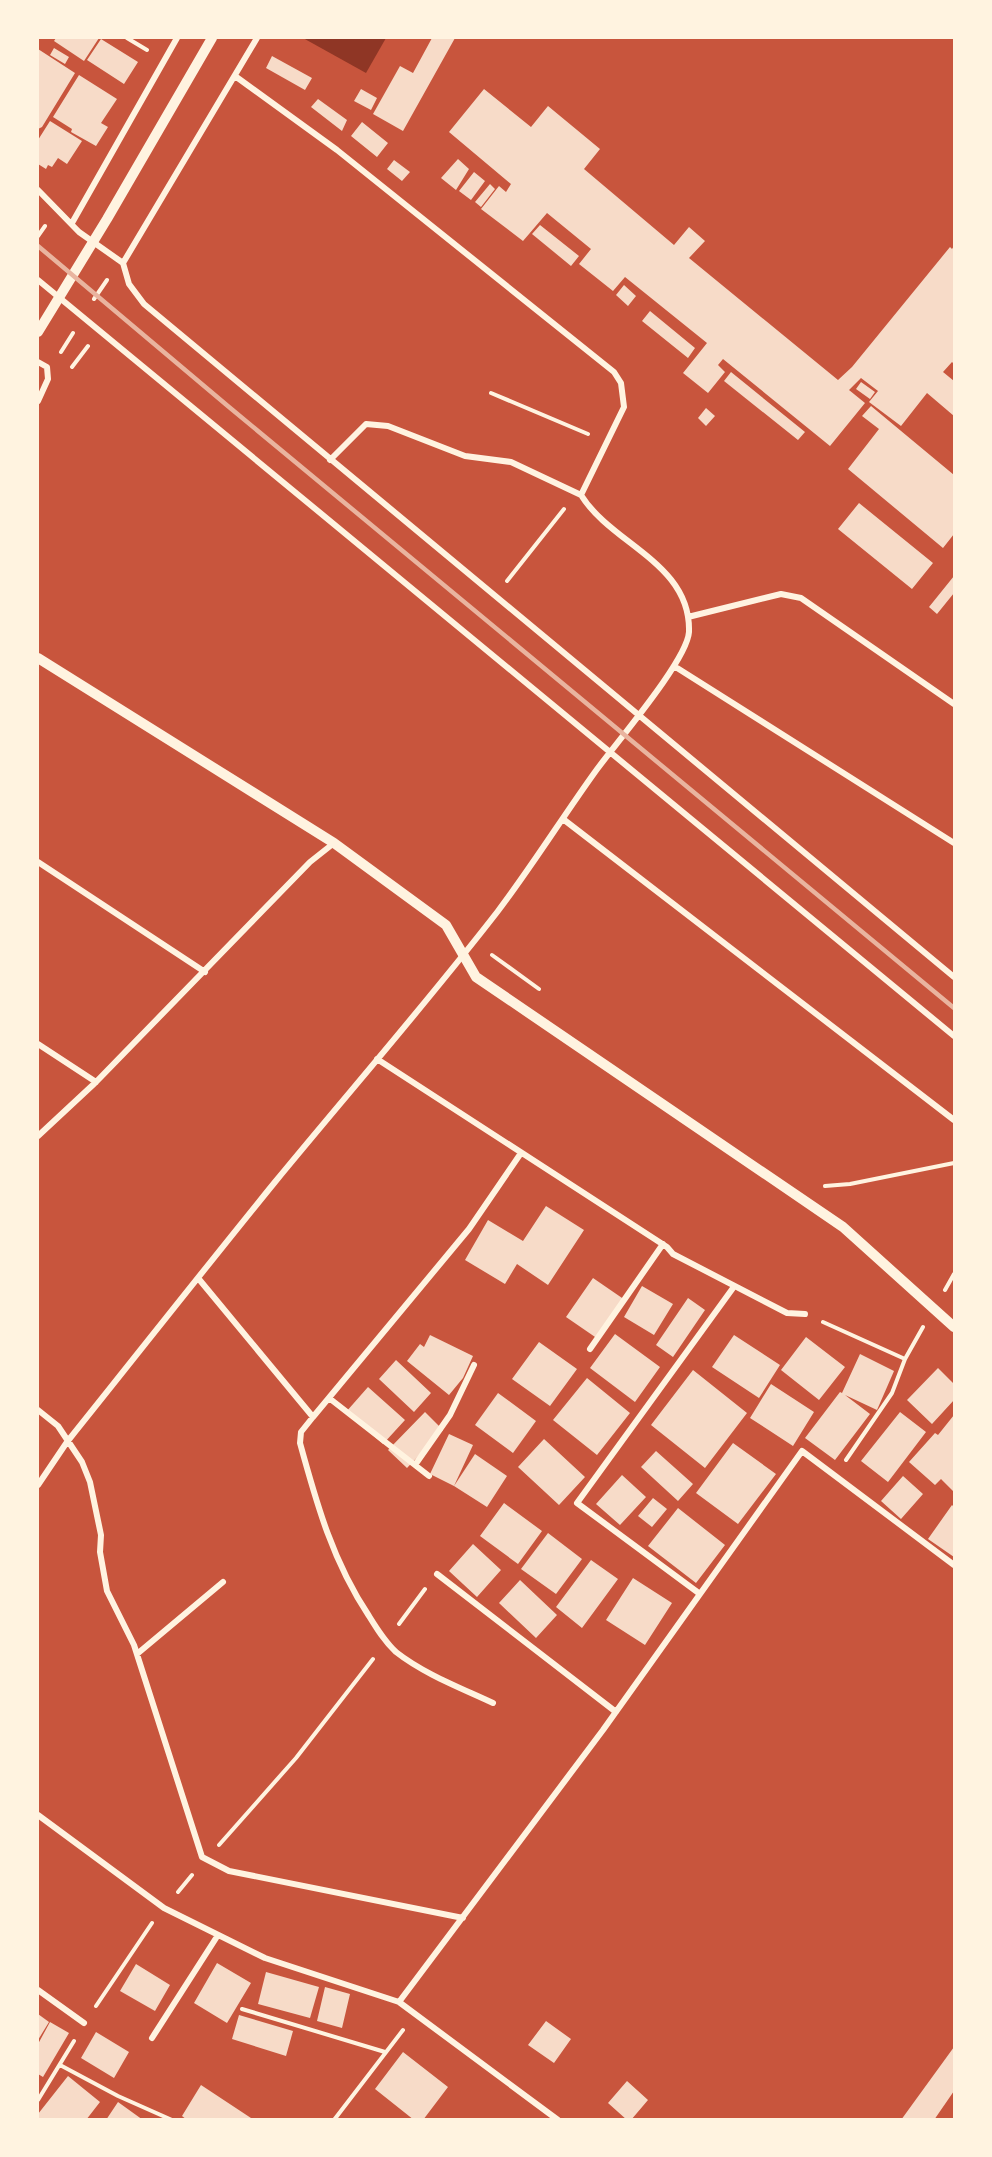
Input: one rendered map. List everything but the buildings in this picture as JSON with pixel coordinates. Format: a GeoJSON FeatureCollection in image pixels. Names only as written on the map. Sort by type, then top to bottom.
{"type":"FeatureCollection","features":[{"type":"Feature","properties":{"kind":"street"},"geometry":{"type":"LineString","coordinates":[[72,223],[177,38]]}},
{"type":"Feature","properties":{"kind":"street"},"geometry":{"type":"LineString","coordinates":[[38,332],[107,219],[212,38]]}},
{"type":"Feature","properties":{"kind":"street"},"geometry":{"type":"LineString","coordinates":[[123,263],[257,38]]}},
{"type":"Feature","properties":{"kind":"street"},"geometry":{"type":"LineString","coordinates":[[235,76],[337,150],[614,372],[621,383],[624,407],[581,495]]}},
{"type":"Feature","properties":{"kind":"street"},"geometry":{"type":"LineString","coordinates":[[38,190],[79,232],[123,263],[129,284],[144,304],[954,977]]}},
{"type":"Feature","properties":{"kind":"street"},"geometry":{"type":"LineString","coordinates":[[38,280],[954,1036]]}},
{"type":"Feature","properties":{"kind":"street"},"geometry":{"type":"LineString","coordinates":[[38,362],[47,368],[48,380],[38,401]]}},
{"type":"Feature","properties":{"kind":"street"},"geometry":{"type":"LineString","coordinates":[[38,1485],[67,1442],[198,1278],[473,942],[674,666],[689,636],[688,617],[683,597],[676,585],[652,561],[594,512],[581,495],[511,462],[465,456],[388,426],[366,424],[330,460]]}},
{"type":"Feature","properties":{"kind":"street"},"geometry":{"type":"LineString","coordinates":[[688,617],[781,594],[801,598],[954,704]]}},
{"type":"Feature","properties":{"kind":"street"},"geometry":{"type":"LineString","coordinates":[[38,658],[334,843],[446,925],[476,977],[843,1227],[954,1327]]}},
{"type":"Feature","properties":{"kind":"street"},"geometry":{"type":"LineString","coordinates":[[674,666],[954,843]]}},
{"type":"Feature","properties":{"kind":"street"},"geometry":{"type":"LineString","coordinates":[[563,819],[954,1120]]}},
{"type":"Feature","properties":{"kind":"street"},"geometry":{"type":"LineString","coordinates":[[38,1136],[58,1120],[96,1082],[310,862],[334,843]]}},
{"type":"Feature","properties":{"kind":"street"},"geometry":{"type":"LineString","coordinates":[[38,862],[205,972]]}},
{"type":"Feature","properties":{"kind":"street"},"geometry":{"type":"LineString","coordinates":[[38,1044],[96,1082]]}},
{"type":"Feature","properties":{"kind":"street"},"geometry":{"type":"LineString","coordinates":[[377,1059],[663,1244],[673,1254],[734,1288],[787,1313],[805,1314]]}},
{"type":"Feature","properties":{"kind":"street"},"geometry":{"type":"LineString","coordinates":[[493,1703],[434,1674],[398,1653],[385,1641],[350,1587],[318,1511],[300,1443],[301,1432],[469,1229],[521,1153]]}},
{"type":"Feature","properties":{"kind":"street"},"geometry":{"type":"LineString","coordinates":[[590,1349],[663,1244]]}},
{"type":"Feature","properties":{"kind":"street"},"geometry":{"type":"LineString","coordinates":[[198,1278],[313,1417]]}},
{"type":"Feature","properties":{"kind":"street"},"geometry":{"type":"LineString","coordinates":[[700,1594],[577,1503],[734,1288]]}},
{"type":"Feature","properties":{"kind":"street"},"geometry":{"type":"LineString","coordinates":[[415,1465],[450,1415],[474,1365]]}},
{"type":"Feature","properties":{"kind":"street"},"geometry":{"type":"LineString","coordinates":[[329,1398],[429,1476]]}},
{"type":"Feature","properties":{"kind":"street"},"geometry":{"type":"LineString","coordinates":[[38,1410],[58,1426],[82,1462],[90,1482],[101,1535],[100,1552],[106,1591],[137,1654],[202,1857],[229,1871],[463,1918]]}},
{"type":"Feature","properties":{"kind":"street"},"geometry":{"type":"LineString","coordinates":[[399,2002],[616,1712],[802,1451],[954,1565]]}},
{"type":"Feature","properties":{"kind":"street"},"geometry":{"type":"LineString","coordinates":[[437,1574],[616,1712]]}},
{"type":"Feature","properties":{"kind":"street"},"geometry":{"type":"LineString","coordinates":[[137,1654],[223,1582]]}},
{"type":"Feature","properties":{"kind":"street"},"geometry":{"type":"LineString","coordinates":[[38,1815],[164,1908],[265,1958],[399,2002],[558,2120]]}},
{"type":"Feature","properties":{"kind":"street"},"geometry":{"type":"LineString","coordinates":[[152,2038],[218,1935]]}},
{"type":"Feature","properties":{"kind":"street"},"geometry":{"type":"LineString","coordinates":[[38,1990],[84,2023]]}},
{"type":"Feature","properties":{"kind":"path"},"geometry":{"type":"LineString","coordinates":[[128,38],[152,54]]}},
{"type":"Feature","properties":{"kind":"path"},"geometry":{"type":"LineString","coordinates":[[38,236],[47,223]]}},
{"type":"Feature","properties":{"kind":"path"},"geometry":{"type":"LineString","coordinates":[[92,302],[109,277]]}},
{"type":"Feature","properties":{"kind":"path"},"geometry":{"type":"LineString","coordinates":[[58,356],[75,329]]}},
{"type":"Feature","properties":{"kind":"path"},"geometry":{"type":"LineString","coordinates":[[72,367],[90,343]]}},
{"type":"Feature","properties":{"kind":"path"},"geometry":{"type":"LineString","coordinates":[[491,393],[608,443]]}},
{"type":"Feature","properties":{"kind":"path"},"geometry":{"type":"LineString","coordinates":[[503,586],[569,502],[581,495]]}},
{"type":"Feature","properties":{"kind":"path"},"geometry":{"type":"LineString","coordinates":[[473,942],[549,996]]}},
{"type":"Feature","properties":{"kind":"path"},"geometry":{"type":"LineString","coordinates":[[817,1186],[849,1184],[954,1163]]}},
{"type":"Feature","properties":{"kind":"path"},"geometry":{"type":"LineString","coordinates":[[832,1473],[847,1460],[892,1394],[905,1359],[954,1274]]}},
{"type":"Feature","properties":{"kind":"path"},"geometry":{"type":"LineString","coordinates":[[805,1314],[905,1359]]}},
{"type":"Feature","properties":{"kind":"path"},"geometry":{"type":"LineString","coordinates":[[38,2100],[84,2023],[164,1908],[296,1758],[342,1702],[385,1641],[437,1574]]}},
{"type":"Feature","properties":{"kind":"path"},"geometry":{"type":"LineString","coordinates":[[242,2009],[385,2052]]}},
{"type":"Feature","properties":{"kind":"path"},"geometry":{"type":"LineString","coordinates":[[334,2120],[415,2014]]}},
{"type":"Feature","properties":{"kind":"path"},"geometry":{"type":"LineString","coordinates":[[60,2065],[118,2096],[172,2120]]}},
{"type":"Feature","properties":{"kind":"shaded area"},"geometry":{"type":"Polygon","coordinates":[[[303,38],[386,38],[366,73],[303,38]]]}},
{"type":"Feature","properties":{"kind":"railway"},"geometry":{"type":"LineString","coordinates":[[38,246],[954,1008]]}}]}
